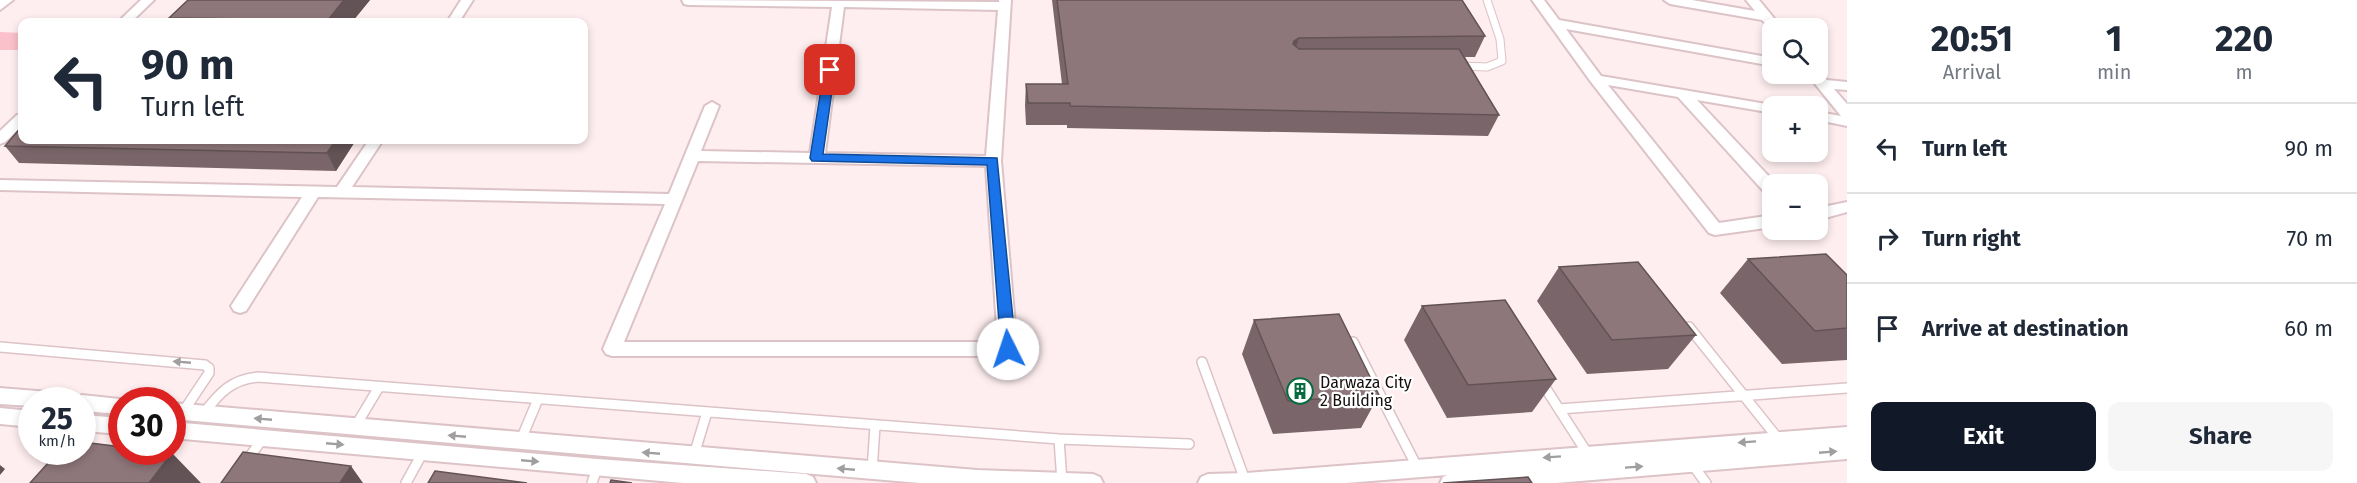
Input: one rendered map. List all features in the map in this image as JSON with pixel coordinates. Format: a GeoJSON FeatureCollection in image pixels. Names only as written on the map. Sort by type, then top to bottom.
{"type":"FeatureCollection","features":[{"type":"Feature","properties":{"kind":"street"},"geometry":{"type":"LineString","coordinates":[[0,6],[7,0]]}},
{"type":"Feature","properties":{"kind":"street"},"geometry":{"type":"LineString","coordinates":[[128,18],[148,0]]}},
{"type":"Feature","properties":{"kind":"street"},"geometry":{"type":"LineString","coordinates":[[456,18],[467,0]]}},
{"type":"Feature","properties":{"kind":"street"},"geometry":{"type":"LineString","coordinates":[[1538,0],[1596,79],[1715,229],[1762,223]]}},
{"type":"Feature","properties":{"kind":"street"},"geometry":{"type":"LineString","coordinates":[[1670,0],[1767,17]]}},
{"type":"Feature","properties":{"kind":"street"},"geometry":{"type":"LineString","coordinates":[[1752,0],[1767,17]]}},
{"type":"Feature","properties":{"kind":"street"},"geometry":{"type":"LineString","coordinates":[[688,1],[1005,3],[993,161],[1008,349],[612,349],[712,106]]}},
{"type":"Feature","properties":{"kind":"street"},"geometry":{"type":"LineString","coordinates":[[817,158],[839,2]]}},
{"type":"Feature","properties":{"kind":"street"},"geometry":{"type":"LineString","coordinates":[[1555,23],[1762,60]]}},
{"type":"Feature","properties":{"kind":"street"},"geometry":{"type":"LineString","coordinates":[[1596,79],[1762,107]]}},
{"type":"Feature","properties":{"kind":"street"},"geometry":{"type":"LineString","coordinates":[[1828,81],[1847,86]]}},
{"type":"Feature","properties":{"kind":"street"},"geometry":{"type":"LineString","coordinates":[[1822,84],[1847,113]]}},
{"type":"Feature","properties":{"kind":"street"},"geometry":{"type":"LineString","coordinates":[[1682,93],[1762,179]]}},
{"type":"Feature","properties":{"kind":"street"},"geometry":{"type":"LineString","coordinates":[[1828,118],[1847,121]]}},
{"type":"Feature","properties":{"kind":"street"},"geometry":{"type":"LineString","coordinates":[[0,140],[18,122]]}},
{"type":"Feature","properties":{"kind":"street"},"geometry":{"type":"LineString","coordinates":[[341,192],[373,144]]}},
{"type":"Feature","properties":{"kind":"street"},"geometry":{"type":"LineString","coordinates":[[692,156],[993,161]]}},
{"type":"Feature","properties":{"kind":"street"},"geometry":{"type":"LineString","coordinates":[[0,185],[675,199]]}},
{"type":"Feature","properties":{"kind":"street"},"geometry":{"type":"LineString","coordinates":[[240,306],[314,191]]}},
{"type":"Feature","properties":{"kind":"street"},"geometry":{"type":"LineString","coordinates":[[1828,212],[1847,207]]}},
{"type":"Feature","properties":{"kind":"street"},"geometry":{"type":"LineString","coordinates":[[0,396],[18,397]]}},
{"type":"Feature","properties":{"kind":"street"},"geometry":{"type":"LineString","coordinates":[[186,412],[872,471],[977,479],[1092,483]]}},
{"type":"Feature","properties":{"kind":"street"},"geometry":{"type":"LineString","coordinates":[[0,416],[18,418]]}},
{"type":"Feature","properties":{"kind":"street"},"geometry":{"type":"LineString","coordinates":[[186,431],[423,451],[595,475],[806,483]]}},
{"type":"Feature","properties":{"kind":"street"},"geometry":{"type":"LineString","coordinates":[[1450,483],[1524,479],[1592,462],[1779,440],[1847,435]]}},
{"type":"Feature","properties":{"kind":"street"},"geometry":{"type":"LineString","coordinates":[[1208,483],[1246,483],[1417,467],[1592,462],[1690,463],[1847,450]]}},
{"type":"Feature","properties":{"kind":"lane"},"geometry":{"type":"LineString","coordinates":[[1454,66],[1489,66],[1502,61],[1500,39],[1488,0]]}},
{"type":"Feature","properties":{"kind":"lane"},"geometry":{"type":"LineString","coordinates":[[1682,318],[1792,455]]}},
{"type":"Feature","properties":{"kind":"lane"},"geometry":{"type":"LineString","coordinates":[[1353,342],[1417,467]]}},
{"type":"Feature","properties":{"kind":"lane"},"geometry":{"type":"LineString","coordinates":[[0,347],[205,365],[209,368],[209,373],[186,401]]}},
{"type":"Feature","properties":{"kind":"lane"},"geometry":{"type":"LineString","coordinates":[[1202,362],[1246,483]]}},
{"type":"Feature","properties":{"kind":"lane"},"geometry":{"type":"LineString","coordinates":[[1534,371],[1592,462]]}},
{"type":"Feature","properties":{"kind":"lane"},"geometry":{"type":"LineString","coordinates":[[204,413],[226,387],[247,377],[875,426],[1059,439],[1190,444]]}},
{"type":"Feature","properties":{"kind":"lane"},"geometry":{"type":"LineString","coordinates":[[355,427],[379,387]]}},
{"type":"Feature","properties":{"kind":"lane"},"geometry":{"type":"LineString","coordinates":[[1558,409],[1847,388]]}},
{"type":"Feature","properties":{"kind":"lane"},"geometry":{"type":"LineString","coordinates":[[520,442],[538,399]]}},
{"type":"Feature","properties":{"kind":"lane"},"geometry":{"type":"LineString","coordinates":[[693,456],[707,412]]}},
{"type":"Feature","properties":{"kind":"lane"},"geometry":{"type":"LineString","coordinates":[[872,471],[875,426]]}},
{"type":"Feature","properties":{"kind":"lane"},"geometry":{"type":"LineString","coordinates":[[237,474],[263,438]]}},
{"type":"Feature","properties":{"kind":"lane"},"geometry":{"type":"LineString","coordinates":[[1059,439],[1062,482]]}},
{"type":"Feature","properties":{"kind":"lane"},"geometry":{"type":"LineString","coordinates":[[406,483],[423,451]]}},
{"type":"Feature","properties":{"kind":"lane"},"geometry":{"type":"LineString","coordinates":[[1690,463],[1706,483]]}},
{"type":"Feature","properties":{"kind":"shaded area"},"geometry":{"type":"Polygon","coordinates":[[[0,32],[18,33],[18,49],[0,50],[0,32]]]}},
{"type":"Feature","properties":{"kind":"building"},"geometry":{"type":"Polygon","coordinates":[[[188,0],[344,0],[330,18],[169,18],[188,0]]]}},
{"type":"Feature","properties":{"kind":"building"},"geometry":{"type":"Polygon","coordinates":[[[1057,0],[1462,0],[1485,36],[1299,38],[1293,44],[1299,49],[1459,49],[1499,115],[1070,106],[1070,103],[1028,103],[1026,84],[1068,84],[1057,0]]]}},
{"type":"Feature","properties":{"kind":"building"},"geometry":{"type":"Polygon","coordinates":[[[18,131],[18,144],[333,144],[327,153],[5,146],[18,131]]]}},
{"type":"Feature","properties":{"kind":"building"},"geometry":{"type":"Polygon","coordinates":[[[1826,254],[1847,275],[1847,328],[1815,331],[1748,259],[1826,254]]]}},
{"type":"Feature","properties":{"kind":"building"},"geometry":{"type":"Polygon","coordinates":[[[1638,262],[1696,335],[1612,340],[1559,267],[1638,262]]]}},
{"type":"Feature","properties":{"kind":"building"},"geometry":{"type":"Polygon","coordinates":[[[1505,300],[1556,379],[1468,385],[1422,306],[1505,300]]]}},
{"type":"Feature","properties":{"kind":"building"},"geometry":{"type":"Polygon","coordinates":[[[1339,314],[1379,395],[1288,401],[1254,320],[1339,314]]]}},
{"type":"Feature","properties":{"kind":"building"},"geometry":{"type":"Polygon","coordinates":[[[96,444],[108,445],[108,465],[163,465],[149,483],[30,483],[46,465],[96,465],[96,444]]]}},
{"type":"Feature","properties":{"kind":"building"},"geometry":{"type":"Polygon","coordinates":[[[243,452],[351,466],[340,483],[221,483],[243,452]]]}},
{"type":"Feature","properties":{"kind":"building"},"geometry":{"type":"Polygon","coordinates":[[[435,471],[527,483],[428,483],[435,471]]]}},
{"type":"Feature","properties":{"kind":"building"},"geometry":{"type":"Polygon","coordinates":[[[1528,477],[1532,483],[1443,483],[1528,477]]]}},
{"type":"Feature","properties":{"kind":"building"},"geometry":{"type":"Polygon","coordinates":[[[611,480],[632,483],[610,483],[611,480]]]}},
{"type":"Feature","properties":{"kind":"place","name":"Darwaza City 2 Building"},"geometry":{"type":"Point","coordinates":[1300,391]}},
{"type":"Feature","properties":{"kind":"route"},"geometry":{"type":"LineString","coordinates":[[830,70],[817,158],[993,161],[1008,349]]}}]}
